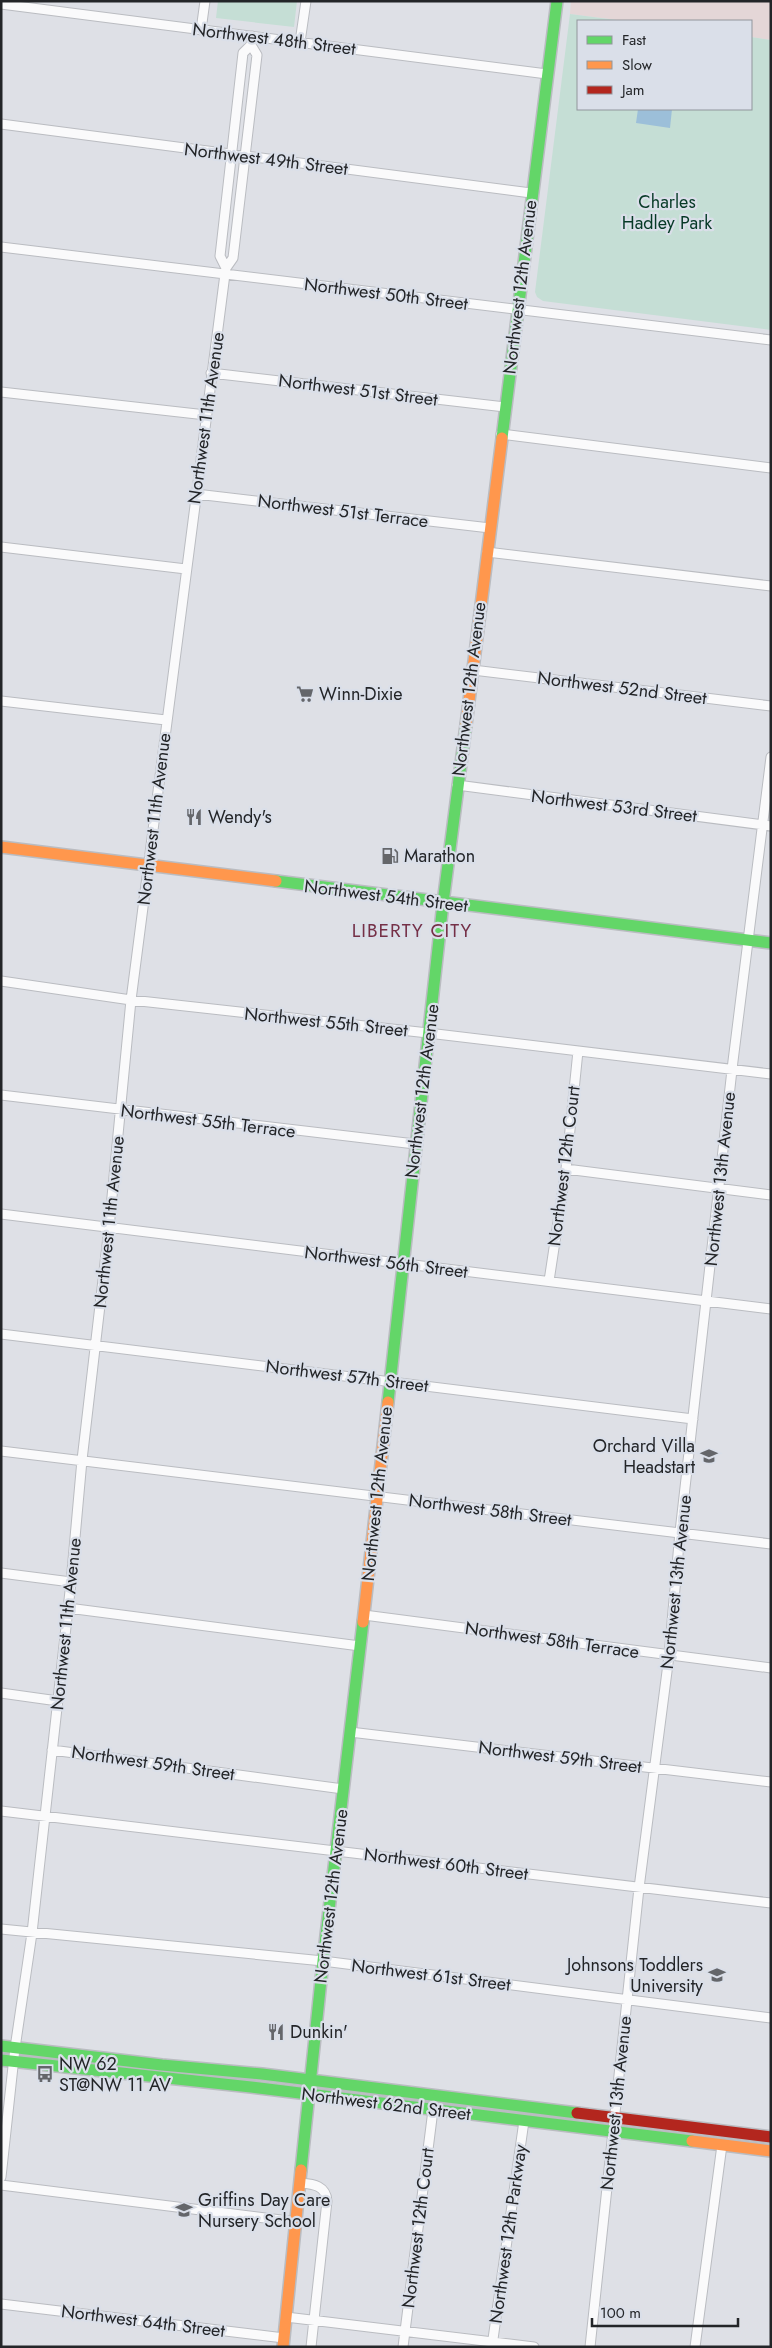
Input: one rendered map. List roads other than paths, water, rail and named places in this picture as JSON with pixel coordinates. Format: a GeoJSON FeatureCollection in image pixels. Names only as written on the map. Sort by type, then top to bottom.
{"type":"FeatureCollection","features":[{"type":"Feature","properties":{"kind":"main road","name":"Northwest 12th Avenue"},"geometry":{"type":"LineString","coordinates":[[283,2342],[312,2081],[323,1961],[364,1615],[442,903],[557,1]]}},
{"type":"Feature","properties":{"kind":"main road","name":"Northwest 54th Street"},"geometry":{"type":"LineString","coordinates":[[1,847],[771,943]]}},
{"type":"Feature","properties":{"kind":"main road","name":"Northwest 62nd Street"},"geometry":{"type":"LineString","coordinates":[[1,2046],[312,2081],[771,2137]]}},
{"type":"Feature","properties":{"kind":"main road","name":"Northwest 62nd Street"},"geometry":{"type":"LineString","coordinates":[[7,2061],[310,2095],[771,2151]]}},
{"type":"Feature","properties":{"kind":"street"},"geometry":{"type":"LineString","coordinates":[[201,30],[206,1]]}},
{"type":"Feature","properties":{"kind":"street"},"geometry":{"type":"LineString","coordinates":[[300,42],[306,1]]}},
{"type":"Feature","properties":{"kind":"street","name":"Northwest 48th Street"},"geometry":{"type":"LineString","coordinates":[[1,4],[201,30],[251,40],[300,42],[547,74]]}},
{"type":"Feature","properties":{"kind":"street","name":"Northwest 11th Avenue"},"geometry":{"type":"LineString","coordinates":[[1,2177],[7,2061],[15,2048],[32,1933],[71,1582],[82,1460],[109,1228],[131,1000],[150,866],[166,720],[225,271],[220,256],[243,53],[251,40]]}},
{"type":"Feature","properties":{"kind":"street","name":"Northwest 11th Avenue"},"geometry":{"type":"LineString","coordinates":[[225,271],[234,258],[257,55],[251,40]]}},
{"type":"Feature","properties":{"kind":"street","name":"Northwest 49th Street"},"geometry":{"type":"LineString","coordinates":[[1,124],[532,193]]}},
{"type":"Feature","properties":{"kind":"street","name":"Northwest 50th Street"},"geometry":{"type":"LineString","coordinates":[[1,247],[225,271],[517,311],[771,340]]}},
{"type":"Feature","properties":{"kind":"street","name":"Northwest 51st Street"},"geometry":{"type":"LineString","coordinates":[[212,374],[504,407]]}},
{"type":"Feature","properties":{"kind":"street"},"geometry":{"type":"LineString","coordinates":[[1,392],[206,415]]}},
{"type":"Feature","properties":{"kind":"street"},"geometry":{"type":"LineString","coordinates":[[502,434],[771,468]]}},
{"type":"Feature","properties":{"kind":"street","name":"Northwest 51st Terrace"},"geometry":{"type":"LineString","coordinates":[[196,494],[490,528]]}},
{"type":"Feature","properties":{"kind":"street"},"geometry":{"type":"LineString","coordinates":[[1,547],[186,569]]}},
{"type":"Feature","properties":{"kind":"street"},"geometry":{"type":"LineString","coordinates":[[487,552],[771,586]]}},
{"type":"Feature","properties":{"kind":"street","name":"Northwest 52nd Street"},"geometry":{"type":"LineString","coordinates":[[473,670],[771,706]]}},
{"type":"Feature","properties":{"kind":"street"},"geometry":{"type":"LineString","coordinates":[[1,701],[166,720]]}},
{"type":"Feature","properties":{"kind":"street","name":"Northwest 13th Avenue"},"geometry":{"type":"LineString","coordinates":[[590,2347],[639,1888],[656,1769],[669,1656],[680,1532],[732,1069],[747,940],[766,826],[771,757]]}},
{"type":"Feature","properties":{"kind":"street","name":"Northwest 53rd Street"},"geometry":{"type":"LineString","coordinates":[[457,785],[766,826]]}},
{"type":"Feature","properties":{"kind":"street","name":"Northwest 55th Street"},"geometry":{"type":"LineString","coordinates":[[1,981],[131,1000],[771,1074]]}},
{"type":"Feature","properties":{"kind":"street","name":"Northwest 12th Court"},"geometry":{"type":"LineString","coordinates":[[549,1281],[566,1169],[578,1051]]}},
{"type":"Feature","properties":{"kind":"street","name":"Northwest 55th Terrace"},"geometry":{"type":"LineString","coordinates":[[1,1095],[121,1111],[415,1144]]}},
{"type":"Feature","properties":{"kind":"street"},"geometry":{"type":"LineString","coordinates":[[566,1169],[771,1194]]}},
{"type":"Feature","properties":{"kind":"street","name":"Northwest 56th Street"},"geometry":{"type":"LineString","coordinates":[[1,1214],[402,1265],[549,1281],[771,1309]]}},
{"type":"Feature","properties":{"kind":"street","name":"Northwest 57th Street"},"geometry":{"type":"LineString","coordinates":[[1,1334],[693,1419]]}},
{"type":"Feature","properties":{"kind":"street","name":"Northwest 58th Street"},"geometry":{"type":"LineString","coordinates":[[1,1451],[771,1544]]}},
{"type":"Feature","properties":{"kind":"street"},"geometry":{"type":"LineString","coordinates":[[1,1573],[71,1582]]}},
{"type":"Feature","properties":{"kind":"street"},"geometry":{"type":"LineString","coordinates":[[68,1608],[360,1646]]}},
{"type":"Feature","properties":{"kind":"street","name":"Northwest 58th Terrace"},"geometry":{"type":"LineString","coordinates":[[364,1615],[771,1668]]}},
{"type":"Feature","properties":{"kind":"street"},"geometry":{"type":"LineString","coordinates":[[1,1693],[58,1701]]}},
{"type":"Feature","properties":{"kind":"street","name":"Northwest 59th Street"},"geometry":{"type":"LineString","coordinates":[[350,1732],[771,1782]]}},
{"type":"Feature","properties":{"kind":"street","name":"Northwest 59th Street"},"geometry":{"type":"LineString","coordinates":[[52,1750],[343,1789]]}},
{"type":"Feature","properties":{"kind":"street","name":"Northwest 60th Street"},"geometry":{"type":"LineString","coordinates":[[1,1811],[771,1903]]}},
{"type":"Feature","properties":{"kind":"street","name":"Northwest 61st Street"},"geometry":{"type":"LineString","coordinates":[[1,1929],[323,1961],[771,2018]]}},
{"type":"Feature","properties":{"kind":"street","name":"Northwest 12th Court"},"geometry":{"type":"LineString","coordinates":[[403,2347],[433,2110]]}},
{"type":"Feature","properties":{"kind":"street","name":"Northwest 12th Parkway"},"geometry":{"type":"LineString","coordinates":[[493,2344],[524,2121]]}},
{"type":"Feature","properties":{"kind":"street"},"geometry":{"type":"LineString","coordinates":[[695,2347],[722,2145]]}},
{"type":"Feature","properties":{"kind":"street"},"geometry":{"type":"LineString","coordinates":[[301,2182],[321,2188],[327,2196],[311,2347]]}},
{"type":"Feature","properties":{"kind":"street"},"geometry":{"type":"LineString","coordinates":[[1,2185],[297,2222]]}},
{"type":"Feature","properties":{"kind":"street","name":"Northwest 64th Street"},"geometry":{"type":"LineString","coordinates":[[1,2304],[283,2342]]}},
{"type":"Feature","properties":{"kind":"street"},"geometry":{"type":"LineString","coordinates":[[286,2317],[493,2344],[534,2347]]}},
{"type":"Feature","properties":{"kind":"water"},"geometry":{"type":"Polygon","coordinates":[[[638,110],[672,110],[670,128],[636,123],[638,110]]]}},
{"type":"Feature","properties":{"kind":"place","name":"Winn-Dixie"},"geometry":{"type":"Point","coordinates":[305,694]}},
{"type":"Feature","properties":{"kind":"place","name":"Wendy's"},"geometry":{"type":"Point","coordinates":[194,817]}},
{"type":"Feature","properties":{"kind":"place","name":"Marathon"},"geometry":{"type":"Point","coordinates":[390,856]}},
{"type":"Feature","properties":{"kind":"place","name":"Orchard Villa Headstart"},"geometry":{"type":"Point","coordinates":[709,1456]}},
{"type":"Feature","properties":{"kind":"place","name":"Johnsons Toddlers University"},"geometry":{"type":"Point","coordinates":[717,1975]}},
{"type":"Feature","properties":{"kind":"place","name":"Dunkin'"},"geometry":{"type":"Point","coordinates":[276,2032]}},
{"type":"Feature","properties":{"kind":"place","name":"NW 62 ST@NW 11 AV"},"geometry":{"type":"Point","coordinates":[45,2074]}},
{"type":"Feature","properties":{"kind":"place","name":"Griffins Day Care Nursery School"},"geometry":{"type":"Point","coordinates":[184,2210]}},
{"type":"Feature","properties":{"kind":"district","name":"LIBERTY CITY"},"geometry":{"type":"Point","coordinates":[412,930]}},
{"type":"Feature","properties":{"kind":"park label","name":"Charles Hadley Park"},"geometry":{"type":"Point","coordinates":[667,212]}}]}
